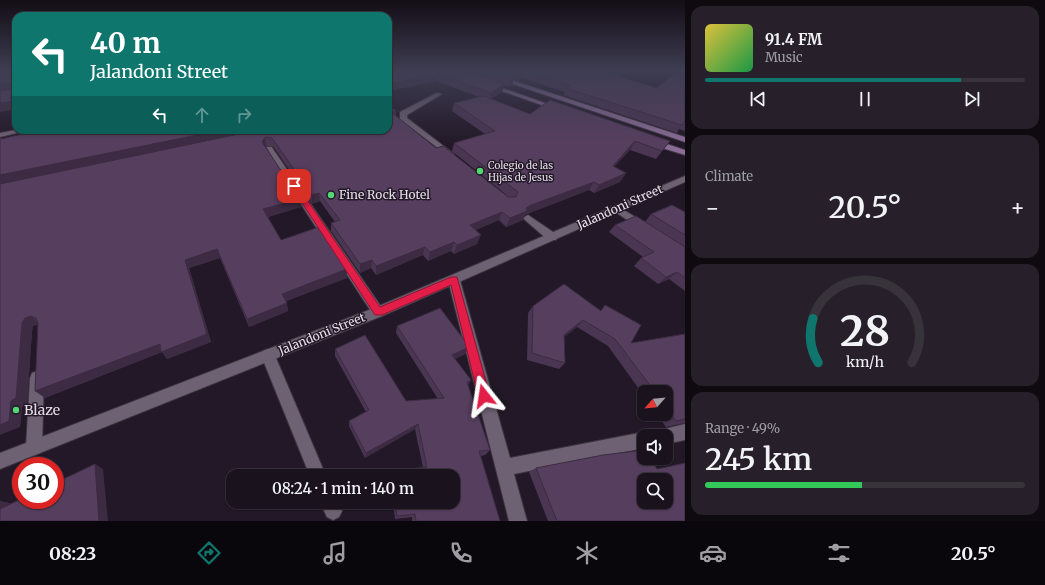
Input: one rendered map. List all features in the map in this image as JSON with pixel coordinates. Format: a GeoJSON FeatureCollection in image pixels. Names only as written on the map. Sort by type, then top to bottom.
{"type":"FeatureCollection","features":[{"type":"Feature","properties":{"kind":"main road"},"geometry":{"type":"LineString","coordinates":[[519,95],[568,112]]}},
{"type":"Feature","properties":{"kind":"main road"},"geometry":{"type":"LineString","coordinates":[[551,95],[685,140]]}},
{"type":"Feature","properties":{"kind":"main road"},"geometry":{"type":"LineString","coordinates":[[641,138],[685,153]]}},
{"type":"Feature","properties":{"kind":"street"},"geometry":{"type":"LineString","coordinates":[[437,95],[403,114],[404,119],[459,163]]}},
{"type":"Feature","properties":{"kind":"street"},"geometry":{"type":"LineString","coordinates":[[0,135],[12,133]]}},
{"type":"Feature","properties":{"kind":"street"},"geometry":{"type":"LineString","coordinates":[[269,149],[378,312]]}},
{"type":"Feature","properties":{"kind":"street","name":"Jalandoni Street"},"geometry":{"type":"LineString","coordinates":[[0,461],[378,312],[685,179]]}},
{"type":"Feature","properties":{"kind":"street"},"geometry":{"type":"LineString","coordinates":[[616,209],[654,233]]}},
{"type":"Feature","properties":{"kind":"street"},"geometry":{"type":"LineString","coordinates":[[528,218],[552,237]]}},
{"type":"Feature","properties":{"kind":"street"},"geometry":{"type":"LineString","coordinates":[[454,280],[518,521]]}},
{"type":"Feature","properties":{"kind":"street"},"geometry":{"type":"LineString","coordinates":[[268,355],[315,469]]}},
{"type":"Feature","properties":{"kind":"street"},"geometry":{"type":"LineString","coordinates":[[34,447],[37,362]]}},
{"type":"Feature","properties":{"kind":"street"},"geometry":{"type":"LineString","coordinates":[[673,435],[685,432]]}},
{"type":"Feature","properties":{"kind":"street"},"geometry":{"type":"LineString","coordinates":[[503,468],[637,441]]}},
{"type":"Feature","properties":{"kind":"building"},"geometry":{"type":"Polygon","coordinates":[[[0,95],[12,95],[12,102],[0,103],[0,95]]]}},
{"type":"Feature","properties":{"kind":"building"},"geometry":{"type":"Polygon","coordinates":[[[589,95],[685,95],[685,121],[682,125],[589,95]]]}},
{"type":"Feature","properties":{"kind":"building"},"geometry":{"type":"Polygon","coordinates":[[[484,96],[530,114],[550,100],[670,141],[662,151],[635,141],[613,166],[626,173],[599,185],[594,182],[531,205],[526,208],[527,211],[510,218],[502,212],[470,225],[481,235],[457,245],[454,242],[430,252],[425,247],[376,266],[372,260],[360,264],[331,223],[340,220],[319,193],[312,195],[272,138],[265,137],[262,142],[300,199],[263,209],[281,240],[319,227],[347,269],[282,294],[287,303],[247,319],[217,249],[185,260],[207,334],[161,352],[160,344],[35,391],[38,323],[36,318],[31,316],[25,318],[22,323],[16,398],[11,401],[9,421],[0,425],[0,184],[239,134],[392,134],[392,113],[436,148],[443,146],[508,197],[516,197],[518,192],[454,143],[495,131],[454,103],[484,96]]]}},
{"type":"Feature","properties":{"kind":"building"},"geometry":{"type":"Polygon","coordinates":[[[23,134],[202,134],[0,175],[1,137],[1,139],[23,134]]]}},
{"type":"Feature","properties":{"kind":"building"},"geometry":{"type":"Polygon","coordinates":[[[672,205],[685,212],[685,235],[651,214],[672,205]]]}},
{"type":"Feature","properties":{"kind":"building"},"geometry":{"type":"Polygon","coordinates":[[[636,216],[685,247],[685,278],[677,272],[666,277],[641,258],[654,252],[615,225],[636,216]]]}},
{"type":"Feature","properties":{"kind":"building"},"geometry":{"type":"Polygon","coordinates":[[[564,284],[601,311],[605,305],[641,325],[631,343],[685,334],[685,419],[676,421],[673,417],[673,385],[650,385],[615,339],[583,320],[564,335],[565,363],[532,353],[533,306],[564,284]]]}},
{"type":"Feature","properties":{"kind":"building"},"geometry":{"type":"Polygon","coordinates":[[[440,308],[468,345],[469,347],[452,355],[471,380],[467,382],[490,450],[479,451],[500,521],[416,521],[415,514],[397,516],[396,509],[460,509],[460,469],[409,469],[427,467],[418,424],[366,453],[349,421],[369,410],[335,349],[365,335],[406,401],[444,398],[397,326],[440,308]]]}},
{"type":"Feature","properties":{"kind":"building"},"geometry":{"type":"Polygon","coordinates":[[[637,451],[637,465],[655,465],[657,469],[685,463],[685,521],[557,521],[536,468],[603,455],[637,451]]]}},
{"type":"Feature","properties":{"kind":"building"},"geometry":{"type":"Polygon","coordinates":[[[95,464],[99,521],[0,521],[0,509],[12,503],[12,509],[64,509],[64,479],[95,464]]]}},
{"type":"Feature","properties":{"kind":"place","name":"Colegio de las Hijas de Jesus"},"geometry":{"type":"Point","coordinates":[480,171]}},
{"type":"Feature","properties":{"kind":"place","name":"Fine Rock Hotel"},"geometry":{"type":"Point","coordinates":[331,195]}},
{"type":"Feature","properties":{"kind":"place","name":"Blaze"},"geometry":{"type":"Point","coordinates":[16,410]}},
{"type":"Feature","properties":{"kind":"route"},"geometry":{"type":"LineString","coordinates":[[294,186],[378,312],[454,280],[484,396]]}}]}
